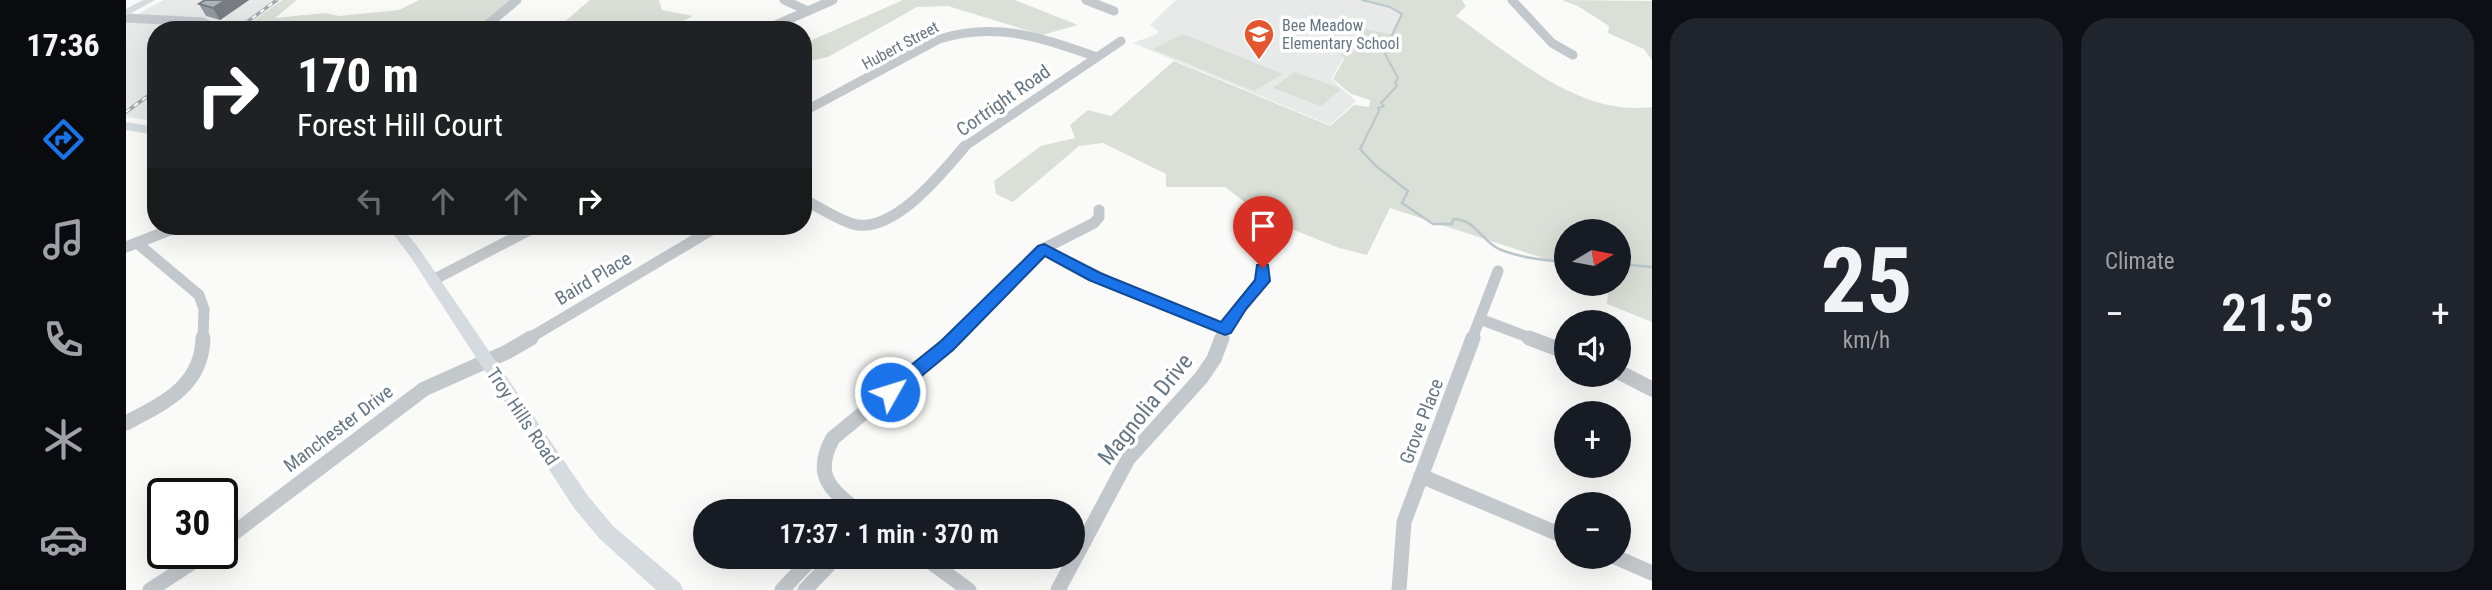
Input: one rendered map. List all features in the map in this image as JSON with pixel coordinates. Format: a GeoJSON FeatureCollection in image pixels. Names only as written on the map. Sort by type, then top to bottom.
{"type":"FeatureCollection","features":[{"type":"Feature","properties":{"kind":"main road"},"geometry":{"type":"LineString","coordinates":[[126,10],[141,0]]}},
{"type":"Feature","properties":{"kind":"main road"},"geometry":{"type":"LineString","coordinates":[[126,10],[150,0]]}},
{"type":"Feature","properties":{"kind":"main road"},"geometry":{"type":"LineString","coordinates":[[126,126],[147,130]]}},
{"type":"Feature","properties":{"kind":"main road","name":"Troy Hills Road"},"geometry":{"type":"LineString","coordinates":[[400,235],[581,502],[606,532],[671,590]]}},
{"type":"Feature","properties":{"kind":"street"},"geometry":{"type":"LineString","coordinates":[[492,21],[517,0]]}},
{"type":"Feature","properties":{"kind":"street"},"geometry":{"type":"LineString","coordinates":[[784,0],[808,11]]}},
{"type":"Feature","properties":{"kind":"street"},"geometry":{"type":"LineString","coordinates":[[785,21],[833,0]]}},
{"type":"Feature","properties":{"kind":"street"},"geometry":{"type":"LineString","coordinates":[[1086,0],[1114,11]]}},
{"type":"Feature","properties":{"kind":"street"},"geometry":{"type":"LineString","coordinates":[[1512,0],[1552,43],[1573,55]]}},
{"type":"Feature","properties":{"kind":"street"},"geometry":{"type":"LineString","coordinates":[[126,18],[184,21]]}},
{"type":"Feature","properties":{"kind":"street","name":"Hubert Street"},"geometry":{"type":"LineString","coordinates":[[812,107],[939,38],[960,32],[991,29],[1018,32],[1097,57]]}},
{"type":"Feature","properties":{"kind":"street","name":"Cortright Road"},"geometry":{"type":"LineString","coordinates":[[812,204],[853,224],[871,225],[883,222],[930,187],[967,145],[1121,41]]}},
{"type":"Feature","properties":{"kind":"street"},"geometry":{"type":"LineString","coordinates":[[842,499],[825,479],[823,458],[833,438],[947,346],[1044,249],[1094,223],[1099,217],[1099,210]]}},
{"type":"Feature","properties":{"kind":"street"},"geometry":{"type":"LineString","coordinates":[[132,245],[157,235]]}},
{"type":"Feature","properties":{"kind":"street"},"geometry":{"type":"LineString","coordinates":[[433,280],[520,235]]}},
{"type":"Feature","properties":{"kind":"street","name":"Baird Place"},"geometry":{"type":"LineString","coordinates":[[486,360],[507,352],[703,235]]}},
{"type":"Feature","properties":{"kind":"street"},"geometry":{"type":"LineString","coordinates":[[126,423],[165,402],[183,387],[197,370],[203,355],[204,309],[199,295],[132,245]]}},
{"type":"Feature","properties":{"kind":"street"},"geometry":{"type":"LineString","coordinates":[[1044,249],[1115,286],[1225,329]]}},
{"type":"Feature","properties":{"kind":"street","name":"Magnolia Drive"},"geometry":{"type":"LineString","coordinates":[[1058,590],[1128,459],[1201,378],[1214,359],[1225,329],[1263,281],[1263,268]]}},
{"type":"Feature","properties":{"kind":"street","name":"Grove Place"},"geometry":{"type":"LineString","coordinates":[[1399,590],[1404,522],[1498,271]]}},
{"type":"Feature","properties":{"kind":"street"},"geometry":{"type":"LineString","coordinates":[[1480,319],[1554,347]]}},
{"type":"Feature","properties":{"kind":"street","name":"Manchester Drive"},"geometry":{"type":"LineString","coordinates":[[238,530],[413,397],[486,360]]}},
{"type":"Feature","properties":{"kind":"street"},"geometry":{"type":"LineString","coordinates":[[1631,378],[1652,388]]}},
{"type":"Feature","properties":{"kind":"street"},"geometry":{"type":"LineString","coordinates":[[1420,476],[1554,532]]}},
{"type":"Feature","properties":{"kind":"street"},"geometry":{"type":"LineString","coordinates":[[1631,564],[1652,573]]}},
{"type":"Feature","properties":{"kind":"street"},"geometry":{"type":"LineString","coordinates":[[150,590],[182,569]]}},
{"type":"Feature","properties":{"kind":"street"},"geometry":{"type":"LineString","coordinates":[[782,590],[802,569]]}},
{"type":"Feature","properties":{"kind":"street"},"geometry":{"type":"LineString","coordinates":[[805,590],[824,569]]}},
{"type":"Feature","properties":{"kind":"street"},"geometry":{"type":"LineString","coordinates":[[940,569],[969,590]]}},
{"type":"Feature","properties":{"kind":"shaded area"},"geometry":{"type":"Polygon","coordinates":[[[164,0],[276,0],[248,21],[147,21],[147,120],[126,117],[126,20],[164,0]]]}},
{"type":"Feature","properties":{"kind":"shaded area"},"geometry":{"type":"Polygon","coordinates":[[[282,0],[297,0],[275,18],[325,13],[339,16],[399,10],[419,0],[516,0],[492,21],[253,21],[282,0]]]}},
{"type":"Feature","properties":{"kind":"shaded area"},"geometry":{"type":"Polygon","coordinates":[[[590,0],[659,0],[662,10],[693,16],[682,21],[566,21],[590,0]]]}},
{"type":"Feature","properties":{"kind":"shaded area"},"geometry":{"type":"Polygon","coordinates":[[[903,0],[1015,0],[1078,25],[1042,35],[948,6],[917,7],[828,57],[812,60],[812,40],[903,0]]]}},
{"type":"Feature","properties":{"kind":"shaded area","name":"Bee Meadow Elementary School"},"geometry":{"type":"Polygon","coordinates":[[[1176,0],[1360,0],[1391,8],[1400,14],[1391,34],[1361,28],[1331,79],[1356,101],[1330,125],[1133,43],[1157,34],[1158,31],[1150,25],[1176,0]]]}},
{"type":"Feature","properties":{"kind":"shaded area"},"geometry":{"type":"Polygon","coordinates":[[[1360,0],[1462,0],[1466,6],[1456,16],[1548,80],[1598,102],[1625,108],[1652,107],[1652,322],[1631,314],[1631,310],[1622,310],[1607,304],[1608,296],[1631,296],[1631,219],[1554,219],[1554,262],[1390,208],[1367,255],[1339,248],[1267,219],[1225,187],[1166,187],[1166,174],[1103,143],[1079,146],[1013,202],[996,194],[994,181],[1041,146],[1075,138],[1070,125],[1088,110],[1111,116],[1174,61],[1330,126],[1354,105],[1369,107],[1370,100],[1351,94],[1333,79],[1344,59],[1336,44],[1353,38],[1361,28],[1391,34],[1400,15],[1391,8],[1360,0]]]}},
{"type":"Feature","properties":{"kind":"shaded area"},"geometry":{"type":"Polygon","coordinates":[[[1562,0],[1652,1],[1652,60],[1644,49],[1608,33],[1609,26],[1578,6],[1562,0]]]}},
{"type":"Feature","properties":{"kind":"shaded area"},"geometry":{"type":"Polygon","coordinates":[[[1183,34],[1283,74],[1254,91],[1153,49],[1183,34]]]}},
{"type":"Feature","properties":{"kind":"shaded area"},"geometry":{"type":"Polygon","coordinates":[[[1294,72],[1340,90],[1321,106],[1273,88],[1294,72]]]}},
{"type":"Feature","properties":{"kind":"building"},"geometry":{"type":"Polygon","coordinates":[[[205,0],[226,0],[213,8],[199,4],[205,0]]]}},
{"type":"Feature","properties":{"kind":"waterway"},"geometry":{"type":"LineString","coordinates":[[1361,147],[1379,111],[1378,108],[1384,106],[1381,103],[1397,86],[1395,83],[1398,78],[1384,52],[1402,14],[1390,7],[1362,0]]}},
{"type":"Feature","properties":{"kind":"waterway"},"geometry":{"type":"LineString","coordinates":[[1362,146],[1360,149],[1376,166],[1408,191],[1402,203],[1433,224],[1452,224],[1453,219],[1461,220],[1499,249],[1524,257],[1554,261]]}},
{"type":"Feature","properties":{"kind":"waterway"},"geometry":{"type":"LineString","coordinates":[[1631,265],[1652,267]]}},
{"type":"Feature","properties":{"kind":"railway"},"geometry":{"type":"LineString","coordinates":[[248,21],[277,0]]}},
{"type":"Feature","properties":{"kind":"railway"},"geometry":{"type":"LineString","coordinates":[[126,112],[147,97]]}},
{"type":"Feature","properties":{"kind":"place","name":"Bee Meadow Elementary School"},"geometry":{"type":"Point","coordinates":[1259,61]}},
{"type":"Feature","properties":{"kind":"route"},"geometry":{"type":"LineString","coordinates":[[890,392],[947,346],[1044,249],[1094,276],[1225,329],[1263,281],[1263,268]]}}]}
